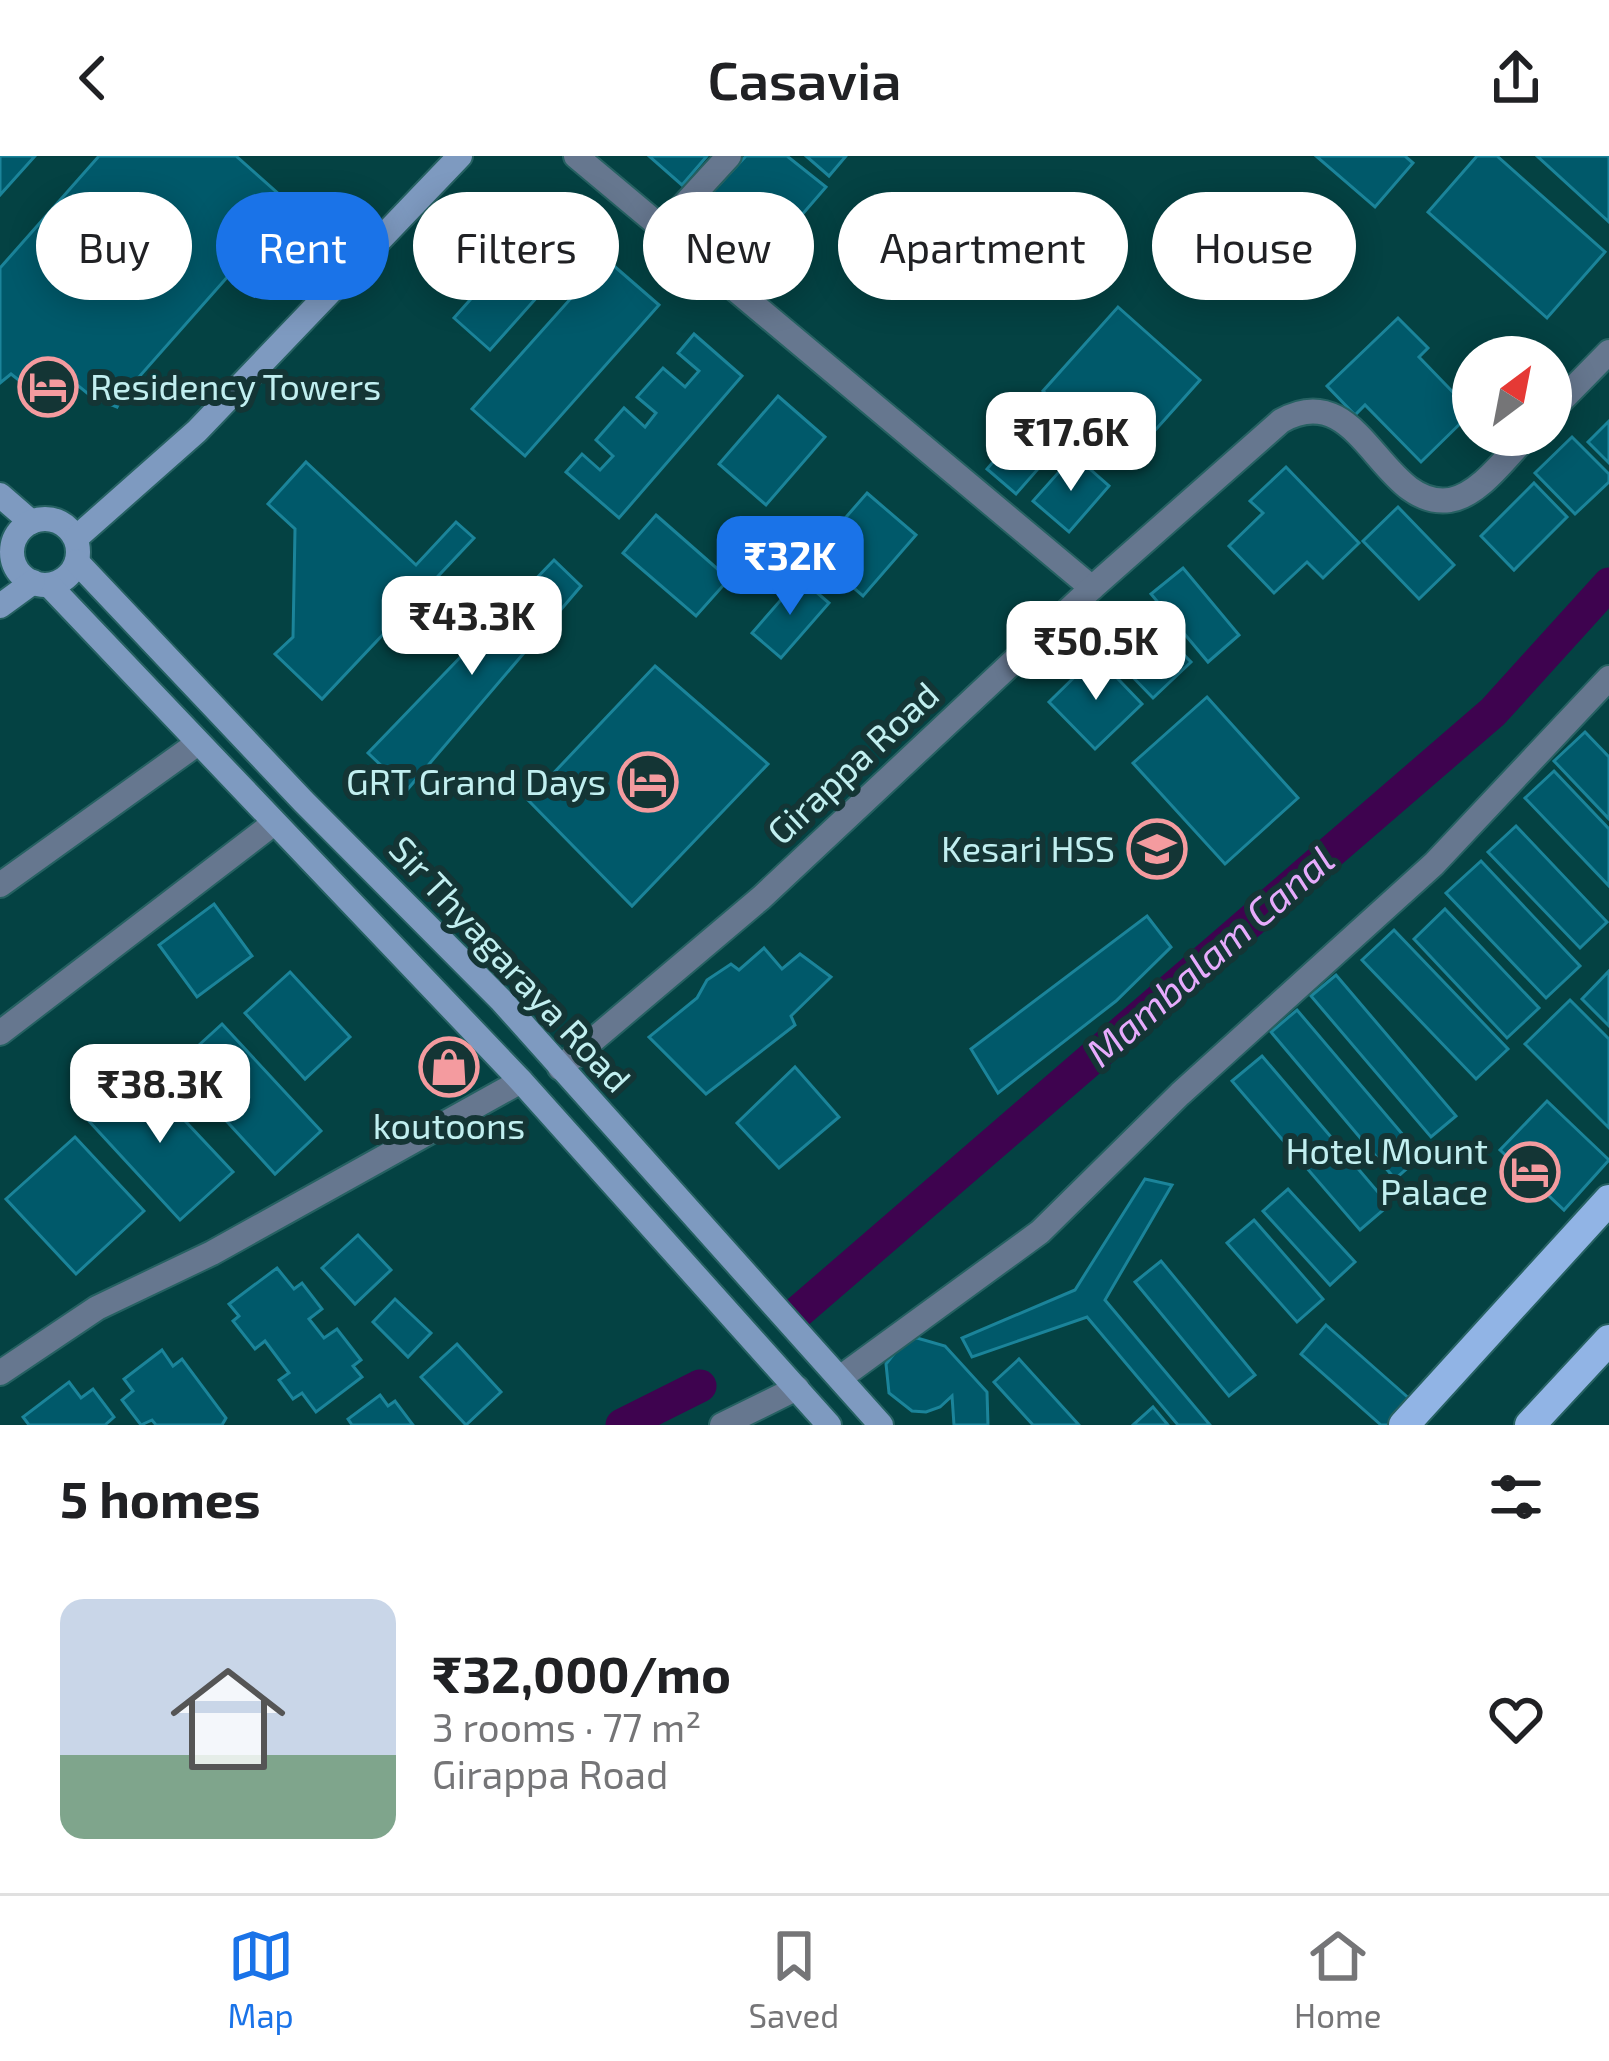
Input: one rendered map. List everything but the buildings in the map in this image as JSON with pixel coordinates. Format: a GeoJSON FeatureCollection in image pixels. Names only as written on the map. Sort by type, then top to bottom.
{"type":"FeatureCollection","features":[{"type":"Feature","properties":{"kind":"main road"},"geometry":{"type":"LineString","coordinates":[[0,606],[41,584],[60,583],[73,572],[76,550],[460,156]]}},
{"type":"Feature","properties":{"kind":"main road","name":"Sir Thyagaraya Road"},"geometry":{"type":"LineString","coordinates":[[0,495],[32,522]]}},
{"type":"Feature","properties":{"kind":"main road","name":"Sir Thyagaraya Road"},"geometry":{"type":"LineString","coordinates":[[829,1425],[521,1081],[198,742],[41,584],[26,580],[14,567],[6,552],[18,533],[32,522],[49,519],[65,525],[76,550],[303,801],[500,1000],[881,1425]]}},
{"type":"Feature","properties":{"kind":"main road"},"geometry":{"type":"LineString","coordinates":[[1404,1425],[1609,1200]]}},
{"type":"Feature","properties":{"kind":"main road"},"geometry":{"type":"LineString","coordinates":[[1530,1425],[1609,1340]]}},
{"type":"Feature","properties":{"kind":"street"},"geometry":{"type":"LineString","coordinates":[[576,156],[643,212]]}},
{"type":"Feature","properties":{"kind":"street"},"geometry":{"type":"LineString","coordinates":[[695,192],[728,156]]}},
{"type":"Feature","properties":{"kind":"street"},"geometry":{"type":"LineString","coordinates":[[748,300],[1092,588]]}},
{"type":"Feature","properties":{"kind":"street"},"geometry":{"type":"LineString","coordinates":[[1572,390],[1609,352]]}},
{"type":"Feature","properties":{"kind":"street","name":"Girappa Road"},"geometry":{"type":"LineString","coordinates":[[560,1068],[761,898],[1092,588],[1281,421],[1299,411],[1316,409],[1338,417],[1413,490],[1430,498],[1452,500],[1477,487],[1507,456]]}},
{"type":"Feature","properties":{"kind":"street"},"geometry":{"type":"LineString","coordinates":[[840,1378],[1040,1232],[1180,1094],[1434,864],[1609,678]]}},
{"type":"Feature","properties":{"kind":"street"},"geometry":{"type":"LineString","coordinates":[[0,885],[198,742]]}},
{"type":"Feature","properties":{"kind":"street"},"geometry":{"type":"LineString","coordinates":[[0,1033],[274,823]]}},
{"type":"Feature","properties":{"kind":"street"},"geometry":{"type":"LineString","coordinates":[[0,1373],[98,1308],[212,1253],[521,1081]]}},
{"type":"Feature","properties":{"kind":"street"},"geometry":{"type":"LineString","coordinates":[[722,1425],[797,1388]]}},
{"type":"Feature","properties":{"kind":"waterway","name":"Mambalam Canal"},"geometry":{"type":"LineString","coordinates":[[797,1313],[1493,712],[1609,584]]}},
{"type":"Feature","properties":{"kind":"waterway","name":"Mambalam Canal"},"geometry":{"type":"LineString","coordinates":[[622,1425],[700,1386]]}},
{"type":"Feature","properties":{"kind":"place","name":"Residency Towers"},"geometry":{"type":"Point","coordinates":[48,387]}},
{"type":"Feature","properties":{"kind":"place","name":"GRT Grand Days"},"geometry":{"type":"Point","coordinates":[648,782]}},
{"type":"Feature","properties":{"kind":"place","name":"Kesari HSS"},"geometry":{"type":"Point","coordinates":[1157,849]}},
{"type":"Feature","properties":{"kind":"place","name":"koutoons"},"geometry":{"type":"Point","coordinates":[449,1067]}},
{"type":"Feature","properties":{"kind":"place","name":"Hotel Mount Palace"},"geometry":{"type":"Point","coordinates":[1530,1172]}}]}
